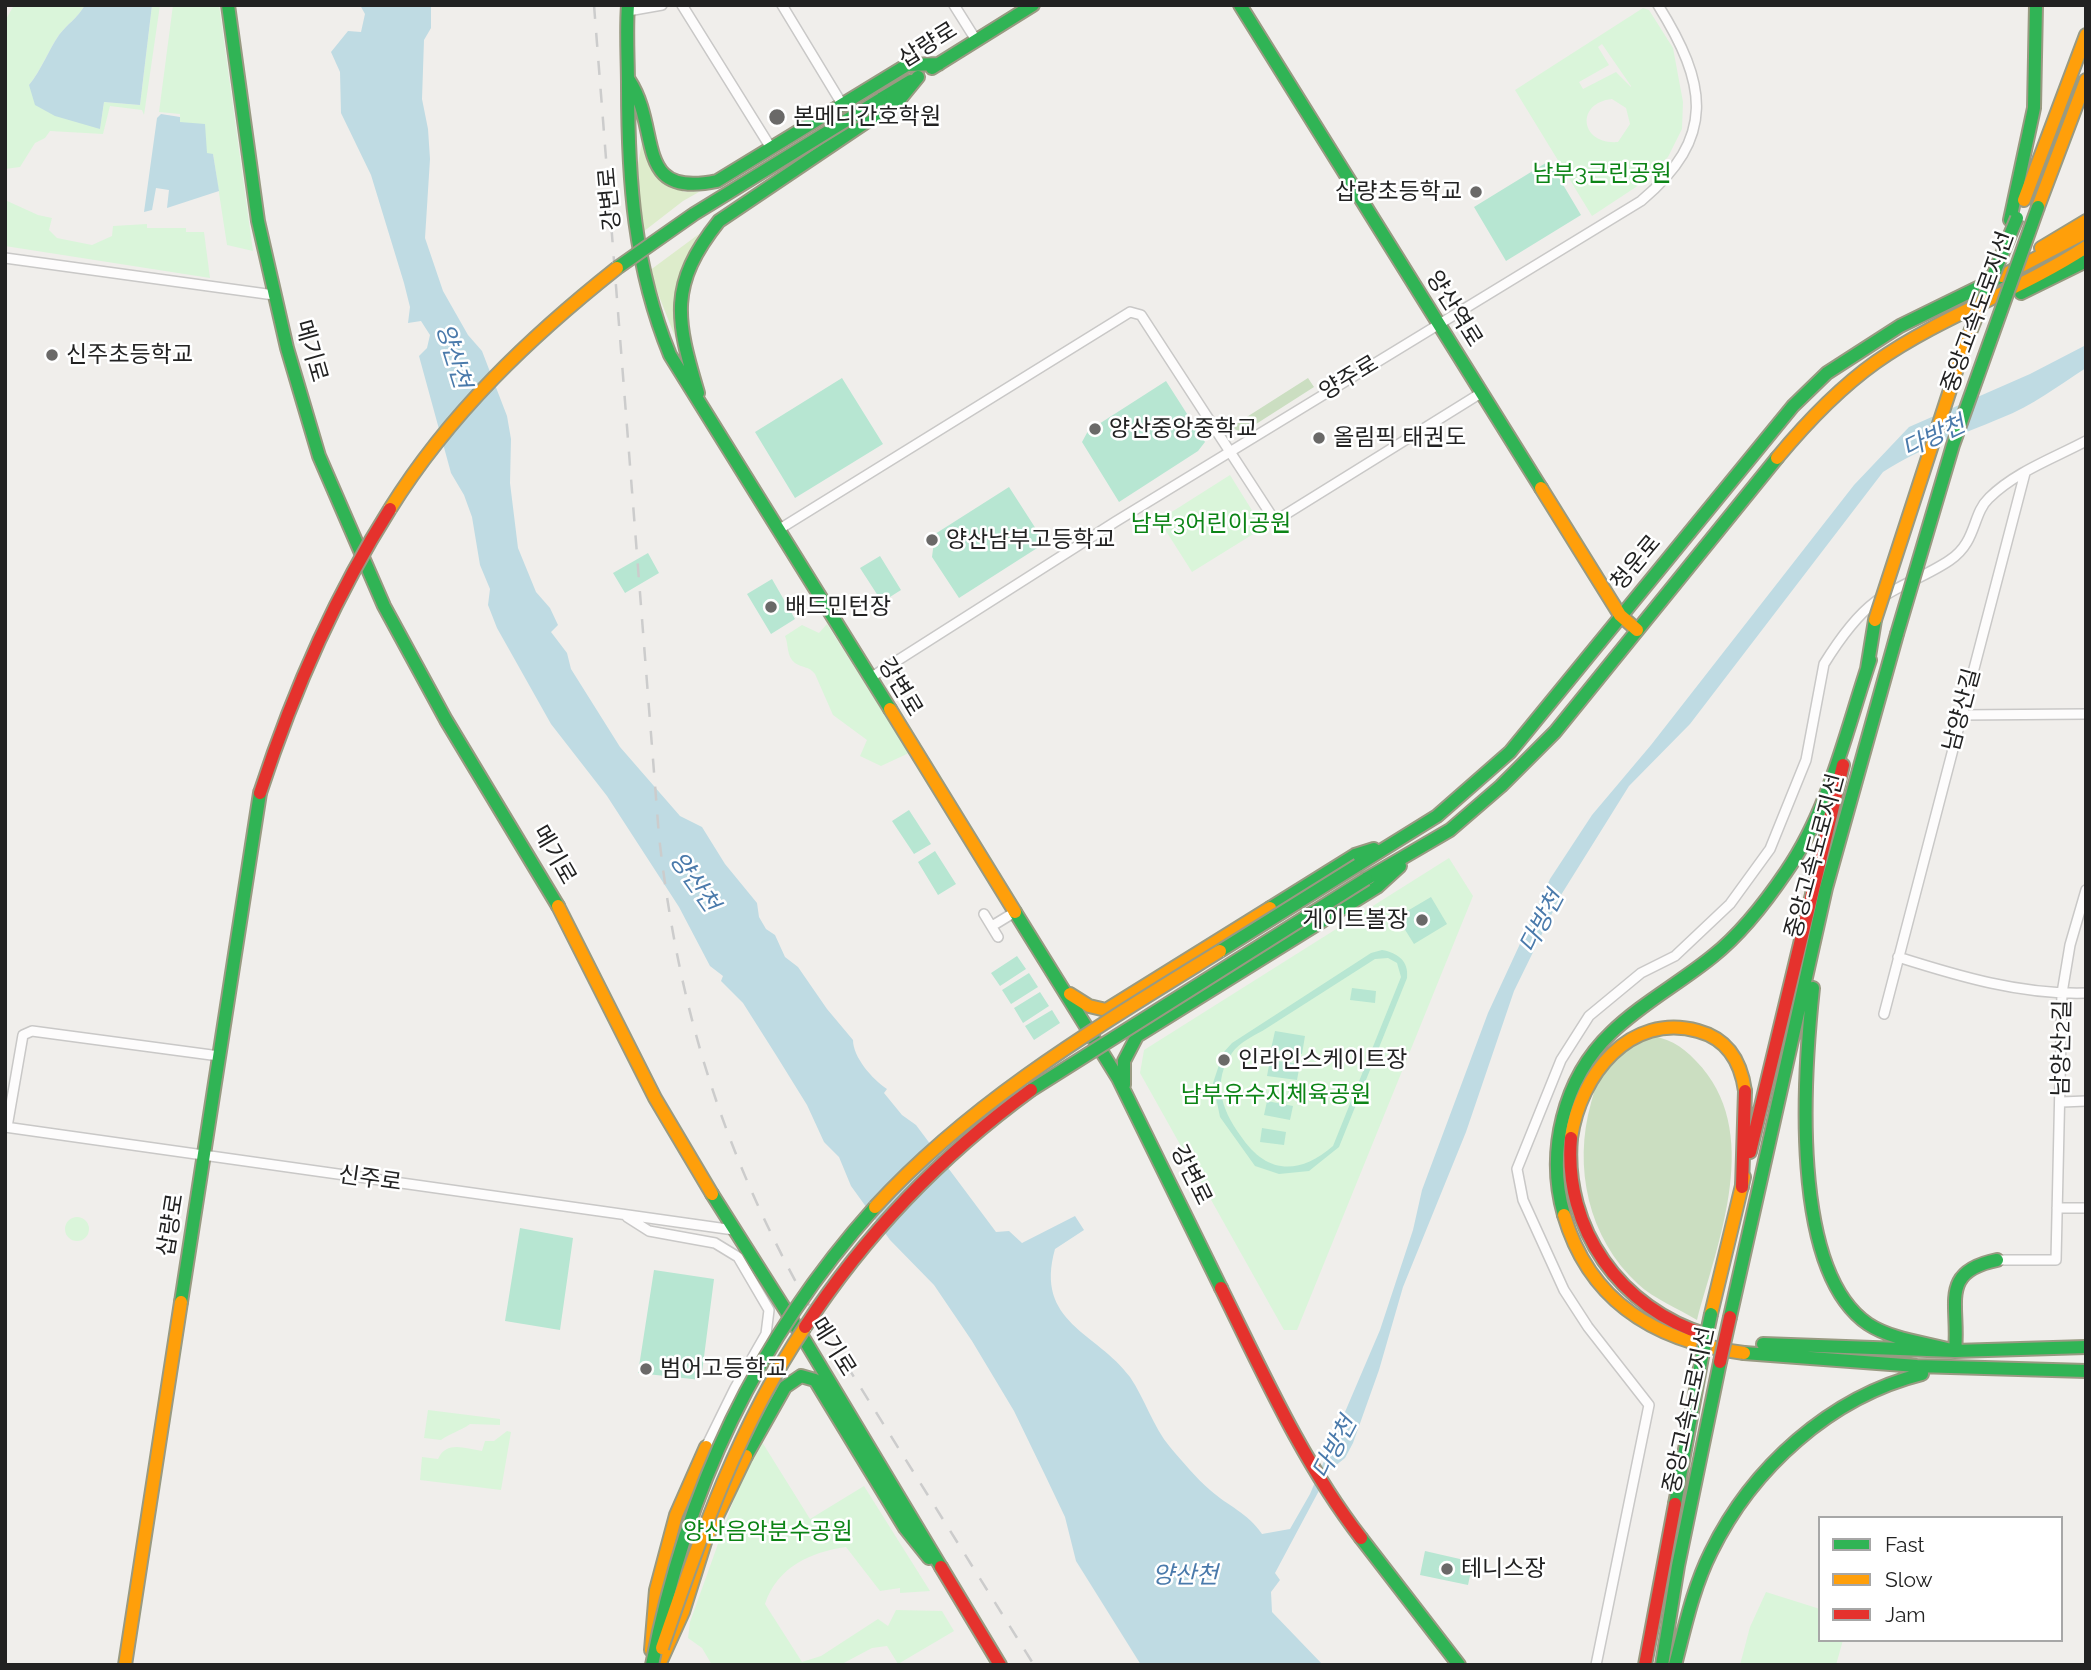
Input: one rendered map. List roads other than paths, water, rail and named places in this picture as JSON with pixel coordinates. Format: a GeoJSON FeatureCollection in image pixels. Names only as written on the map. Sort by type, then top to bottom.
{"type":"FeatureCollection","features":[{"type":"Feature","properties":{"kind":"main road","name":"메기로"},"geometry":{"type":"LineString","coordinates":[[228,5],[258,221],[274,295],[319,456],[384,606],[446,720],[548,886],[655,1098],[1000,1665]]}},
{"type":"Feature","properties":{"kind":"main road","name":"삽량로"},"geometry":{"type":"LineString","coordinates":[[125,1665],[260,793],[274,743],[307,654],[352,567],[407,478],[509,359],[560,314],[635,254],[1033,5]]}},
{"type":"Feature","properties":{"kind":"main road","name":"양산역로"},"geometry":{"type":"LineString","coordinates":[[1240,5],[1620,615],[1637,630]]}},
{"type":"Feature","properties":{"kind":"main road"},"geometry":{"type":"LineString","coordinates":[[2014,219],[2034,108],[2036,5]]}},
{"type":"Feature","properties":{"kind":"main road","name":"강변로"},"geometry":{"type":"LineString","coordinates":[[628,8],[627,183],[631,222],[658,329],[670,355],[1124,1089],[1290,1425],[1335,1502],[1459,1665]]}},
{"type":"Feature","properties":{"kind":"main road"},"geometry":{"type":"LineString","coordinates":[[2014,219],[2086,35]]}},
{"type":"Feature","properties":{"kind":"main road"},"geometry":{"type":"LineString","coordinates":[[628,79],[642,101],[654,163],[662,176],[694,188],[717,181],[907,65],[939,64]]}},
{"type":"Feature","properties":{"kind":"main road"},"geometry":{"type":"LineString","coordinates":[[702,407],[684,347],[679,317],[684,274],[696,246],[719,221],[900,99],[918,76]]}},
{"type":"Feature","properties":{"kind":"main road","name":"중앙고속도로지선"},"geometry":{"type":"LineString","coordinates":[[1662,1665],[1678,1566],[1720,1362],[1826,888],[1953,444],[2086,80]]}},
{"type":"Feature","properties":{"kind":"main road","name":"중앙고속도로지선"},"geometry":{"type":"LineString","coordinates":[[1645,1665],[1711,1314],[1870,660],[1875,620],[1933,434],[2014,219]]}},
{"type":"Feature","properties":{"kind":"main road","name":"청운로"},"geometry":{"type":"LineString","coordinates":[[1954,302],[2086,221]]}},
{"type":"Feature","properties":{"kind":"main road","name":"청운로"},"geometry":{"type":"LineString","coordinates":[[654,1665],[667,1589],[695,1506],[734,1413],[780,1330],[847,1239],[912,1167],[998,1094],[1105,1022],[1437,816],[1510,752],[1793,406],[1827,373],[1900,326],[1954,302],[2086,232]]}},
{"type":"Feature","properties":{"kind":"main road","name":"청운로"},"geometry":{"type":"LineString","coordinates":[[654,1665],[709,1511],[752,1417],[795,1340],[860,1249],[926,1178],[1010,1106],[1114,1036],[1366,879],[1450,830],[1501,786],[1555,732],[1820,407],[1854,377],[1936,327],[2018,287],[2086,247]]}},
{"type":"Feature","properties":{"kind":"main road","name":"청운로"},"geometry":{"type":"LineString","coordinates":[[1936,327],[2041,285],[2086,261]]}},
{"type":"Feature","properties":{"kind":"main road"},"geometry":{"type":"LineString","coordinates":[[1870,660],[1809,835],[1760,908],[1709,960],[1627,1019],[1579,1074],[1567,1105],[1555,1160],[1562,1211],[1573,1239],[1595,1277],[1638,1320],[1675,1339],[1737,1352],[1955,1369],[2086,1371]]}},
{"type":"Feature","properties":{"kind":"main road"},"geometry":{"type":"LineString","coordinates":[[1066,992],[1089,1006],[1106,1010],[1355,856],[1404,837]]}},
{"type":"Feature","properties":{"kind":"main road"},"geometry":{"type":"LineString","coordinates":[[1124,1089],[1124,1062],[1136,1036],[1377,887],[1419,848]]}},
{"type":"Feature","properties":{"kind":"main road"},"geometry":{"type":"LineString","coordinates":[[1826,888],[1804,1081],[1814,1211],[1820,1250],[1836,1289],[1868,1324],[1955,1351]]}},
{"type":"Feature","properties":{"kind":"main road"},"geometry":{"type":"LineString","coordinates":[[1742,1187],[1745,1098],[1739,1062],[1733,1053],[1715,1037],[1697,1029],[1670,1025],[1653,1027],[1624,1042],[1599,1070],[1578,1107],[1569,1158],[1571,1186],[1578,1214],[1595,1251],[1622,1289],[1679,1328],[1741,1343],[1955,1351],[2086,1347]]}},
{"type":"Feature","properties":{"kind":"main road"},"geometry":{"type":"LineString","coordinates":[[1955,1351],[1957,1340],[1954,1305],[1958,1281],[1973,1265],[1997,1260]]}},
{"type":"Feature","properties":{"kind":"main road"},"geometry":{"type":"LineString","coordinates":[[1675,1665],[1689,1613],[1711,1552],[1734,1514],[1775,1463],[1832,1414],[1865,1395],[1900,1377],[1955,1369]]}},
{"type":"Feature","properties":{"kind":"main road"},"geometry":{"type":"LineString","coordinates":[[654,1665],[683,1612],[706,1539],[746,1457],[785,1387],[801,1376],[815,1380],[905,1528],[961,1599]]}},
{"type":"Feature","properties":{"kind":"main road"},"geometry":{"type":"LineString","coordinates":[[654,1665],[656,1590],[676,1515],[706,1447]]}},
{"type":"Feature","properties":{"kind":"street"},"geometry":{"type":"LineString","coordinates":[[628,8],[663,5]]}},
{"type":"Feature","properties":{"kind":"street"},"geometry":{"type":"LineString","coordinates":[[682,5],[771,148]]}},
{"type":"Feature","properties":{"kind":"street"},"geometry":{"type":"LineString","coordinates":[[782,5],[842,104]]}},
{"type":"Feature","properties":{"kind":"street"},"geometry":{"type":"LineString","coordinates":[[954,5],[976,40]]}},
{"type":"Feature","properties":{"kind":"street","name":"양주로"},"geometry":{"type":"LineString","coordinates":[[870,678],[1230,451],[1640,201],[1663,182],[1690,145],[1696,119],[1689,59],[1658,5]]}},
{"type":"Feature","properties":{"kind":"street"},"geometry":{"type":"LineString","coordinates":[[5,258],[274,295]]}},
{"type":"Feature","properties":{"kind":"street"},"geometry":{"type":"LineString","coordinates":[[778,530],[1130,312],[1141,315],[1275,521],[1481,393]]}},
{"type":"Feature","properties":{"kind":"street"},"geometry":{"type":"LineString","coordinates":[[1596,1665],[1649,1405],[1588,1327],[1545,1252],[1519,1181],[1517,1169],[1521,1156],[1561,1060],[1589,1016],[1641,973],[1675,956],[1731,904],[1770,849],[1806,760],[1824,664],[1832,650],[1873,603],[1950,560],[1964,549],[1986,500],[2025,473],[2086,441]]}},
{"type":"Feature","properties":{"kind":"street","name":"남양산길"},"geometry":{"type":"LineString","coordinates":[[1884,1014],[2025,473]]}},
{"type":"Feature","properties":{"kind":"street"},"geometry":{"type":"LineString","coordinates":[[1960,715],[2086,714]]}},
{"type":"Feature","properties":{"kind":"street","name":"남양산2길"},"geometry":{"type":"LineString","coordinates":[[1997,1260],[2056,1260],[2062,1102],[2062,993],[2070,945],[2086,890]]}},
{"type":"Feature","properties":{"kind":"street"},"geometry":{"type":"LineString","coordinates":[[992,926],[1015,912]]}},
{"type":"Feature","properties":{"kind":"street"},"geometry":{"type":"LineString","coordinates":[[984,914],[998,937]]}},
{"type":"Feature","properties":{"kind":"street"},"geometry":{"type":"LineString","coordinates":[[1898,957],[1962,977],[2062,993],[2086,993]]}},
{"type":"Feature","properties":{"kind":"street"},"geometry":{"type":"LineString","coordinates":[[6,1127],[23,1035],[32,1031],[219,1056]]}},
{"type":"Feature","properties":{"kind":"street"},"geometry":{"type":"LineString","coordinates":[[2062,1102],[2086,1101]]}},
{"type":"Feature","properties":{"kind":"street","name":"신주로"},"geometry":{"type":"LineString","coordinates":[[6,1127],[734,1230]]}},
{"type":"Feature","properties":{"kind":"street"},"geometry":{"type":"LineString","coordinates":[[2057,1208],[2086,1208]]}},
{"type":"Feature","properties":{"kind":"street"},"geometry":{"type":"LineString","coordinates":[[623,1214],[649,1231],[715,1243],[738,1257],[769,1310],[766,1334],[734,1388],[706,1447]]}},
{"type":"Feature","properties":{"kind":"water"},"geometry":{"type":"Polygon","coordinates":[[[85,5],[152,5],[140,105],[104,102],[100,129],[55,116],[35,105],[29,85],[59,35],[85,5]]]}},
{"type":"Feature","properties":{"kind":"water","name":"양산천"},"geometry":{"type":"Polygon","coordinates":[[[360,5],[431,5],[431,28],[424,40],[422,99],[430,159],[425,238],[443,291],[468,335],[482,351],[507,416],[511,439],[510,483],[518,548],[536,592],[550,608],[558,625],[551,632],[567,653],[571,669],[620,747],[680,816],[702,827],[725,864],[757,903],[759,917],[766,929],[775,935],[785,957],[798,967],[827,1009],[853,1040],[856,1053],[864,1067],[887,1089],[884,1093],[902,1115],[916,1125],[996,1232],[1009,1231],[1022,1243],[1075,1216],[1084,1230],[1055,1249],[1051,1274],[1053,1294],[1061,1310],[1072,1324],[1130,1377],[1164,1439],[1189,1469],[1210,1490],[1250,1520],[1262,1534],[1290,1529],[1310,1494],[1380,1330],[1413,1230],[1422,1190],[1488,1013],[1550,879],[1592,815],[1651,745],[1854,485],[1909,427],[2030,374],[2086,345],[2086,368],[2045,395],[2012,413],[1926,449],[1883,472],[1690,724],[1629,786],[1561,895],[1514,991],[1466,1132],[1403,1287],[1379,1370],[1353,1443],[1345,1458],[1330,1470],[1275,1573],[1280,1580],[1271,1592],[1272,1612],[1323,1665],[1141,1665],[1076,1561],[1065,1517],[1014,1411],[972,1341],[934,1285],[890,1240],[851,1186],[839,1157],[824,1142],[807,1105],[743,1003],[721,981],[723,976],[710,966],[679,907],[607,796],[551,724],[497,628],[488,605],[490,589],[480,565],[472,517],[464,495],[451,473],[419,356],[427,348],[430,335],[421,321],[408,323],[410,307],[404,283],[371,175],[341,113],[340,72],[331,52],[348,31],[361,32],[365,14],[360,5]]]}},
{"type":"Feature","properties":{"kind":"water"},"geometry":{"type":"Polygon","coordinates":[[[161,114],[180,117],[180,122],[205,124],[207,153],[213,154],[219,191],[167,208],[169,190],[156,188],[152,210],[144,212],[157,118],[161,114]]]}},
{"type":"Feature","properties":{"kind":"railway"},"geometry":{"type":"LineString","coordinates":[[594,5],[659,836],[667,899],[691,1017],[727,1130],[749,1185],[804,1297],[1034,1665]]}},
{"type":"Feature","properties":{"kind":"place","name":"본메디간호학원"},"geometry":{"type":"Point","coordinates":[777,117]}},
{"type":"Feature","properties":{"kind":"place","name":"삽량초등학교"},"geometry":{"type":"Point","coordinates":[1476,192]}},
{"type":"Feature","properties":{"kind":"place","name":"신주초등학교"},"geometry":{"type":"Point","coordinates":[52,355]}},
{"type":"Feature","properties":{"kind":"place","name":"양산중앙중학교"},"geometry":{"type":"Point","coordinates":[1095,429]}},
{"type":"Feature","properties":{"kind":"place","name":"올림픽 태권도"},"geometry":{"type":"Point","coordinates":[1319,438]}},
{"type":"Feature","properties":{"kind":"place","name":"양산남부고등학교"},"geometry":{"type":"Point","coordinates":[932,540]}},
{"type":"Feature","properties":{"kind":"place","name":"배드민턴장"},"geometry":{"type":"Point","coordinates":[771,607]}},
{"type":"Feature","properties":{"kind":"place","name":"게이트볼장"},"geometry":{"type":"Point","coordinates":[1422,920]}},
{"type":"Feature","properties":{"kind":"place","name":"인라인스케이트장"},"geometry":{"type":"Point","coordinates":[1224,1060]}},
{"type":"Feature","properties":{"kind":"place","name":"범어고등학교"},"geometry":{"type":"Point","coordinates":[646,1369]}},
{"type":"Feature","properties":{"kind":"place","name":"테니스장"},"geometry":{"type":"Point","coordinates":[1447,1569]}},
{"type":"Feature","properties":{"kind":"park label","name":"남부3근린공원"},"geometry":{"type":"Point","coordinates":[1602,174]}},
{"type":"Feature","properties":{"kind":"park label","name":"남부3어린이공원"},"geometry":{"type":"Point","coordinates":[1211,524]}},
{"type":"Feature","properties":{"kind":"park label","name":"남부유수지체육공원"},"geometry":{"type":"Point","coordinates":[1276,1095]}},
{"type":"Feature","properties":{"kind":"park label","name":"양산음악분수공원"},"geometry":{"type":"Point","coordinates":[768,1532]}},
{"type":"Feature","properties":{"kind":"water label","name":"다방천"},"geometry":{"type":"Point","coordinates":[1934,437]}},
{"type":"Feature","properties":{"kind":"water label","name":"다방천"},"geometry":{"type":"Point","coordinates":[1542,922]}},
{"type":"Feature","properties":{"kind":"water label","name":"다방천"},"geometry":{"type":"Point","coordinates":[1335,1448]}}]}
